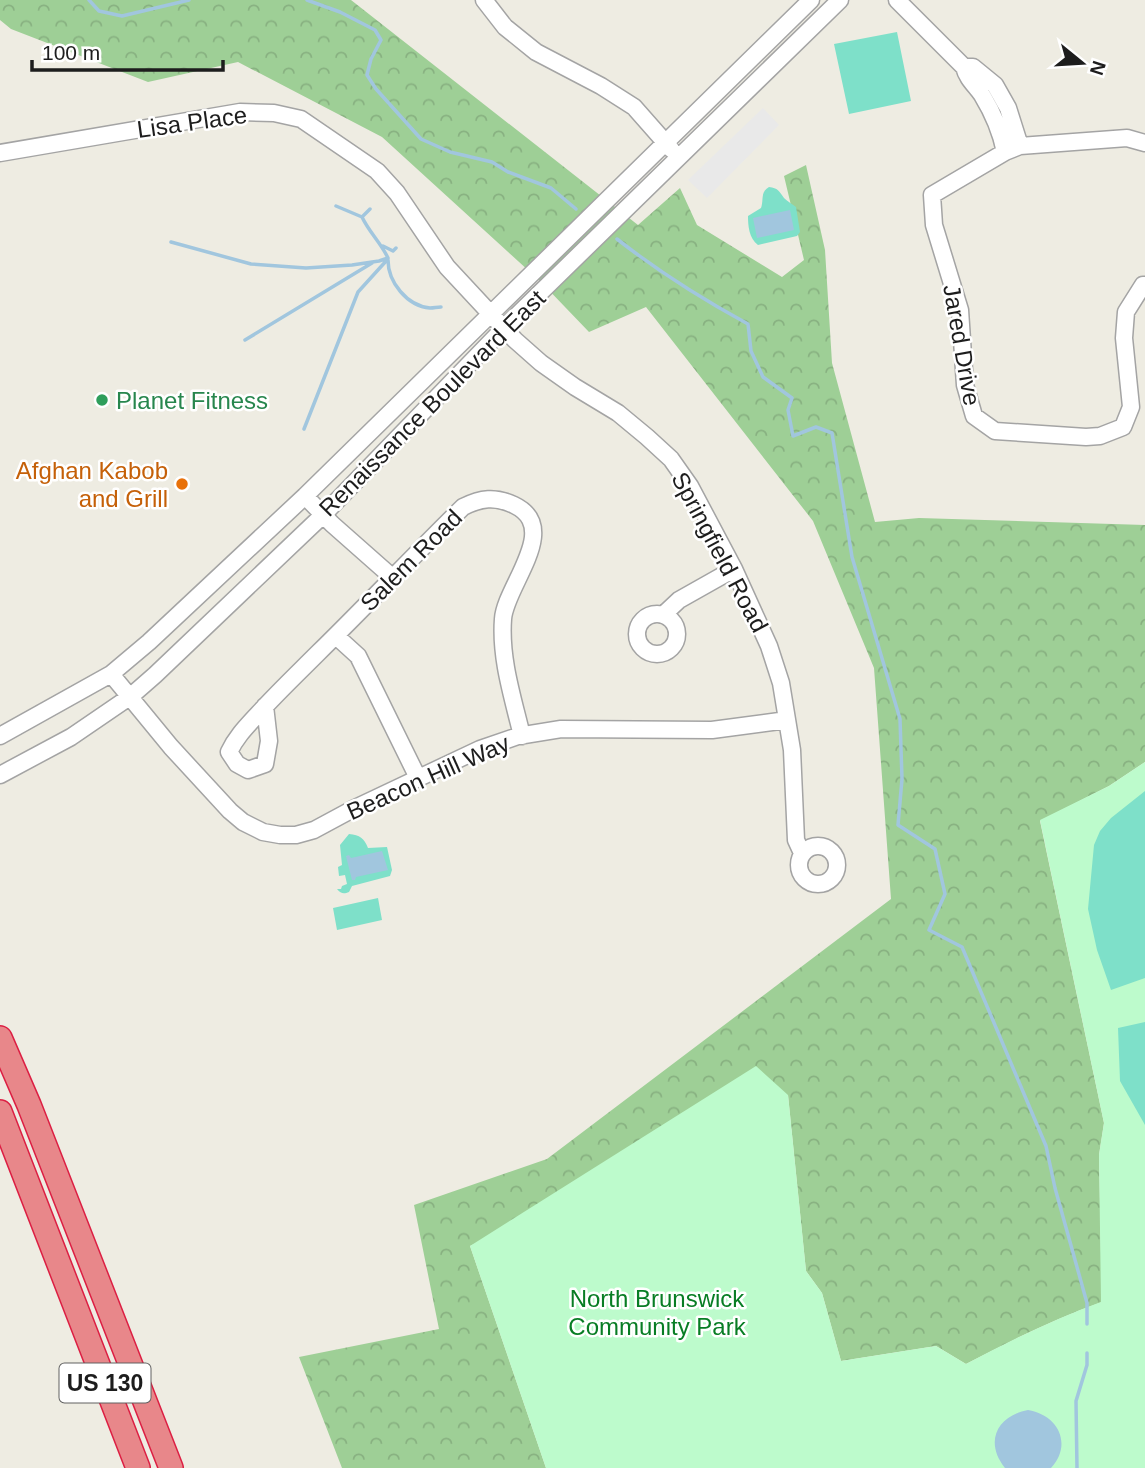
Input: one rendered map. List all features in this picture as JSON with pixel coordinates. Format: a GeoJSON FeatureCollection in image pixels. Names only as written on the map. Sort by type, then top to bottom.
{"type":"FeatureCollection","features":[{"type":"Feature","properties":{"kind":"highway","name":"US 130"},"geometry":{"type":"LineString","coordinates":[[0,1038],[39,1130],[171,1468]]}},
{"type":"Feature","properties":{"kind":"highway","name":"US 130"},"geometry":{"type":"LineString","coordinates":[[0,1112],[138,1468]]}},
{"type":"Feature","properties":{"kind":"street"},"geometry":{"type":"LineString","coordinates":[[484,0],[505,27],[536,52],[601,86],[634,107],[679,159]]}},
{"type":"Feature","properties":{"kind":"street","name":"Renaissance Boulevard East"},"geometry":{"type":"LineString","coordinates":[[0,736],[111,674],[149,642],[305,496],[811,0]]}},
{"type":"Feature","properties":{"kind":"street","name":"Renaissance Boulevard East"},"geometry":{"type":"LineString","coordinates":[[0,775],[71,737],[131,696],[155,675],[323,514],[504,328],[840,0]]}},
{"type":"Feature","properties":{"kind":"street"},"geometry":{"type":"LineString","coordinates":[[897,0],[964,67],[966,76],[980,93],[1013,149]]}},
{"type":"Feature","properties":{"kind":"street","name":"Lisa Place"},"geometry":{"type":"LineString","coordinates":[[0,153],[240,112],[274,113],[301,120],[377,172],[397,193],[447,267],[504,328]]}},
{"type":"Feature","properties":{"kind":"street","name":"Jared Drive"},"geometry":{"type":"LineString","coordinates":[[1145,143],[1128,138],[1013,149],[932,195],[934,225],[960,310],[965,385],[974,416],[995,431],[1086,437],[1100,436],[1123,427],[1131,407],[1124,338],[1126,312],[1145,285]]}},
{"type":"Feature","properties":{"kind":"street","name":"Springfield Road"},"geometry":{"type":"LineString","coordinates":[[504,328],[541,363],[618,413],[647,437],[671,459],[690,486],[734,569],[769,646],[780,682],[792,750],[796,840],[802,853]]}},
{"type":"Feature","properties":{"kind":"street"},"geometry":{"type":"LineString","coordinates":[[305,496],[392,578]]}},
{"type":"Feature","properties":{"kind":"street","name":"Salem Road"},"geometry":{"type":"LineString","coordinates":[[265,706],[463,507],[477,500],[490,498],[517,506],[527,515],[533,527],[529,556],[513,587],[503,617],[503,645],[508,678],[522,736]]}},
{"type":"Feature","properties":{"kind":"street"},"geometry":{"type":"LineString","coordinates":[[663,615],[679,600],[734,569]]}},
{"type":"Feature","properties":{"kind":"street"},"geometry":{"type":"LineString","coordinates":[[336,636],[358,656],[418,778]]}},
{"type":"Feature","properties":{"kind":"street","name":"Beacon Hill Way"},"geometry":{"type":"LineString","coordinates":[[111,674],[171,747],[230,811],[243,822],[263,832],[280,835],[296,835],[314,830],[480,749],[522,736],[561,729],[712,730],[787,720]]}},
{"type":"Feature","properties":{"kind":"green space"},"geometry":{"type":"Polygon","coordinates":[[[0,0],[351,0],[638,225],[680,188],[697,225],[782,277],[804,260],[784,176],[806,165],[825,250],[832,363],[875,522],[919,518],[1145,525],[1145,762],[1109,786],[1040,821],[1104,1123],[1099,1155],[1102,1302],[1032,1331],[966,1364],[936,1346],[841,1361],[822,1293],[806,1271],[788,1095],[470,1246],[546,1468],[342,1468],[299,1357],[439,1329],[414,1205],[547,1159],[891,899],[874,668],[813,521],[646,307],[589,332],[541,282],[382,137],[238,62],[148,82],[11,29],[0,20],[0,0]]]}},
{"type":"Feature","properties":{"kind":"green space"},"geometry":{"type":"Polygon","coordinates":[[[897,32],[911,101],[849,114],[834,44],[897,32]]]}},
{"type":"Feature","properties":{"kind":"green space"},"geometry":{"type":"Polygon","coordinates":[[[769,187],[778,190],[796,207],[800,232],[797,236],[758,245],[751,235],[748,216],[761,208],[763,194],[769,187]]]}},
{"type":"Feature","properties":{"kind":"green space","name":"North Brunswick Community Park"},"geometry":{"type":"Polygon","coordinates":[[[1145,762],[1145,1468],[546,1468],[470,1246],[756,1066],[788,1095],[806,1271],[822,1293],[841,1361],[936,1346],[966,1364],[1032,1331],[1101,1302],[1099,1155],[1104,1123],[1040,820],[1109,786],[1145,762]]]}},
{"type":"Feature","properties":{"kind":"green space"},"geometry":{"type":"Polygon","coordinates":[[[1145,791],[1145,978],[1111,990],[1097,950],[1088,909],[1094,845],[1100,831],[1111,818],[1145,791]]]}},
{"type":"Feature","properties":{"kind":"green space"},"geometry":{"type":"Polygon","coordinates":[[[349,834],[361,838],[368,848],[387,847],[392,870],[390,876],[352,886],[349,892],[343,893],[337,889],[347,884],[345,875],[339,876],[338,867],[342,865],[340,845],[349,834]]]}},
{"type":"Feature","properties":{"kind":"green space"},"geometry":{"type":"Polygon","coordinates":[[[378,898],[382,920],[337,930],[333,908],[378,898]]]}},
{"type":"Feature","properties":{"kind":"green space"},"geometry":{"type":"Polygon","coordinates":[[[1145,1022],[1145,1125],[1120,1081],[1118,1028],[1145,1022]]]}},
{"type":"Feature","properties":{"kind":"shaded area"},"geometry":{"type":"Polygon","coordinates":[[[763,108],[779,125],[707,198],[688,180],[763,108]]]}},
{"type":"Feature","properties":{"kind":"water"},"geometry":{"type":"Polygon","coordinates":[[[790,210],[794,230],[757,238],[753,218],[790,210]]]}},
{"type":"Feature","properties":{"kind":"water"},"geometry":{"type":"Polygon","coordinates":[[[382,851],[388,870],[352,880],[346,856],[351,858],[382,851]]]}},
{"type":"Feature","properties":{"kind":"water"},"geometry":{"type":"Polygon","coordinates":[[[1028,1410],[1047,1418],[1059,1432],[1061,1450],[1058,1459],[1051,1468],[1005,1468],[995,1449],[997,1432],[1008,1418],[1028,1410]]]}},
{"type":"Feature","properties":{"kind":"waterway"},"geometry":{"type":"LineString","coordinates":[[89,0],[99,11],[122,16],[189,0]]}},
{"type":"Feature","properties":{"kind":"waterway"},"geometry":{"type":"LineString","coordinates":[[307,0],[340,12],[375,30],[381,40],[371,59],[367,75],[376,89],[421,139],[450,152],[492,162],[508,172],[551,188],[576,209]]}},
{"type":"Feature","properties":{"kind":"waterway"},"geometry":{"type":"LineString","coordinates":[[336,206],[362,217]]}},
{"type":"Feature","properties":{"kind":"waterway"},"geometry":{"type":"LineString","coordinates":[[171,242],[251,264],[306,268],[379,261],[388,258],[362,217],[370,209]]}},
{"type":"Feature","properties":{"kind":"waterway"},"geometry":{"type":"LineString","coordinates":[[617,239],[681,284],[748,324],[751,351],[763,377],[792,398],[788,410],[793,436],[816,427],[832,433],[852,557],[900,719],[902,779],[898,825],[935,849],[945,894],[929,930],[962,947],[1046,1146],[1087,1303],[1087,1324]]}},
{"type":"Feature","properties":{"kind":"waterway"},"geometry":{"type":"LineString","coordinates":[[383,246],[393,251],[396,248]]}},
{"type":"Feature","properties":{"kind":"waterway"},"geometry":{"type":"LineString","coordinates":[[304,429],[358,292],[387,260]]}},
{"type":"Feature","properties":{"kind":"waterway"},"geometry":{"type":"LineString","coordinates":[[388,260],[391,276],[400,292],[422,306],[441,307]]}},
{"type":"Feature","properties":{"kind":"waterway"},"geometry":{"type":"LineString","coordinates":[[245,340],[372,263]]}},
{"type":"Feature","properties":{"kind":"waterway"},"geometry":{"type":"LineString","coordinates":[[1077,1468],[1076,1401],[1087,1365],[1087,1353]]}},
{"type":"Feature","properties":{"kind":"place","name":"Planet Fitness"},"geometry":{"type":"Point","coordinates":[102,400]}},
{"type":"Feature","properties":{"kind":"place","name":"Afghan Kabob and Grill"},"geometry":{"type":"Point","coordinates":[182,484]}}]}
